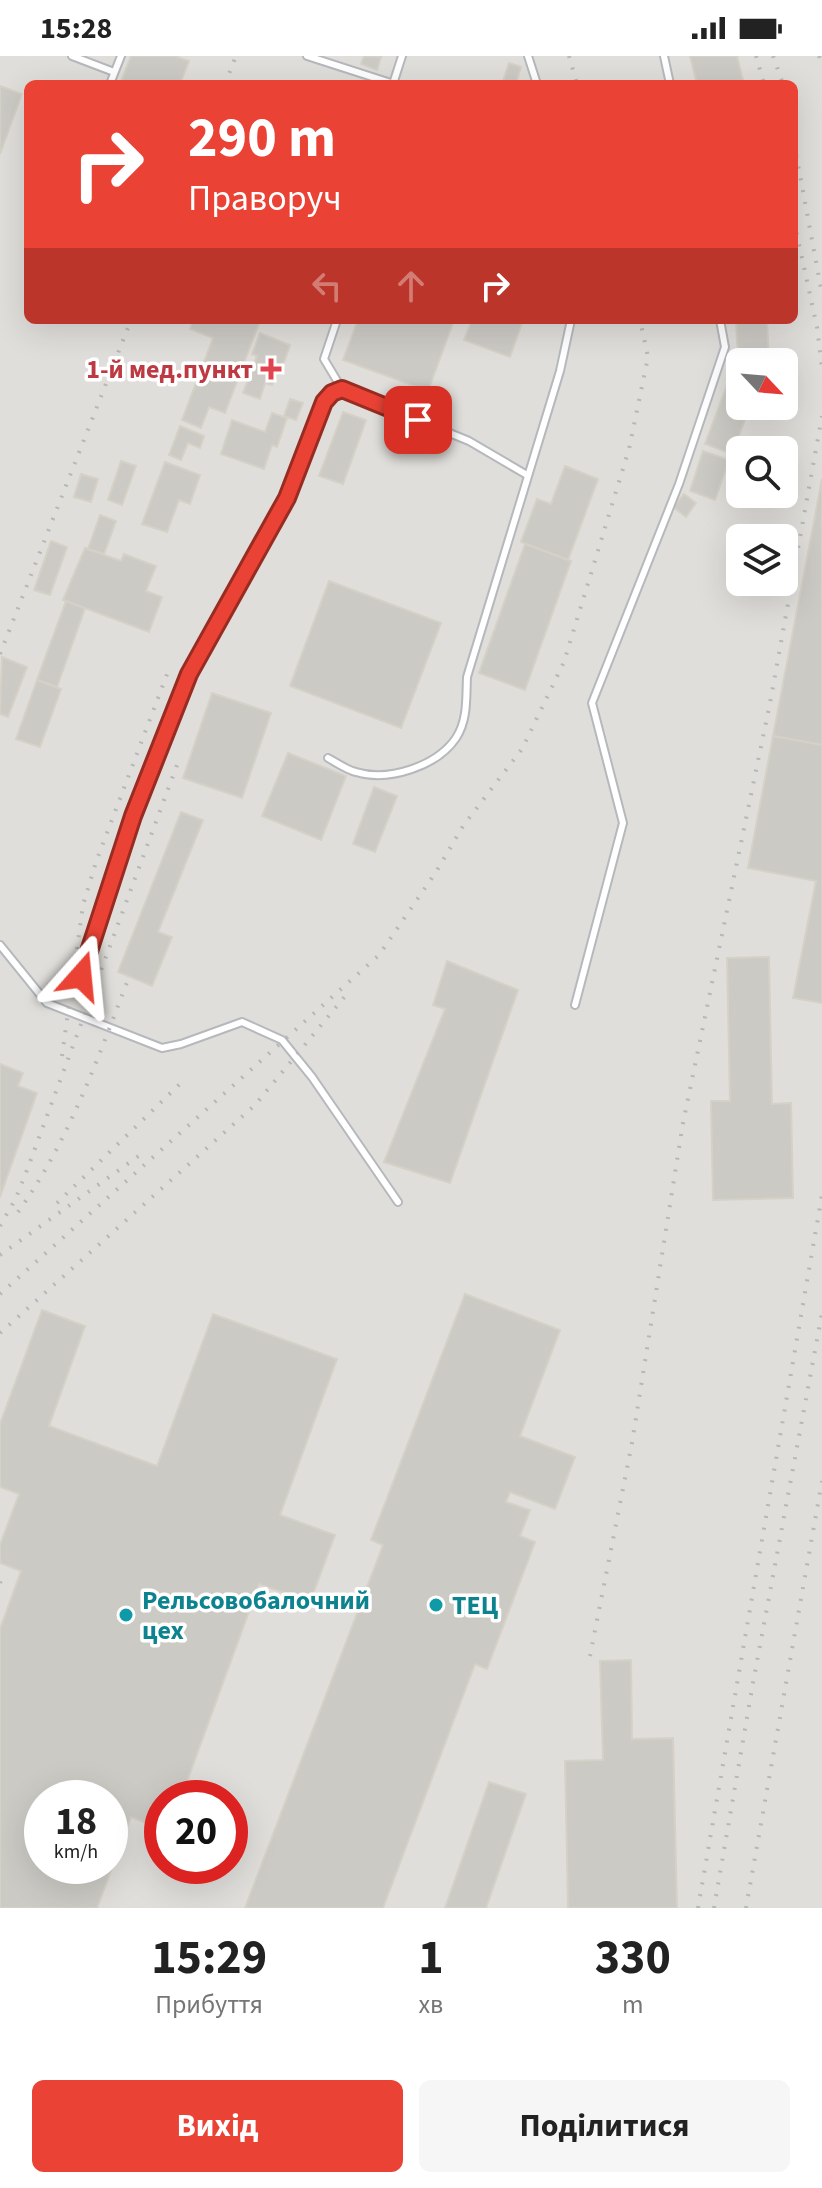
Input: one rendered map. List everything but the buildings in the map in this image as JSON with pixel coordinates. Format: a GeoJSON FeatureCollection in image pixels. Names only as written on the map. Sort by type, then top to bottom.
{"type":"FeatureCollection","features":[{"type":"Feature","properties":{"kind":"lane"},"geometry":{"type":"LineString","coordinates":[[72,56],[114,72]]}},
{"type":"Feature","properties":{"kind":"lane"},"geometry":{"type":"LineString","coordinates":[[111,80],[121,56]]}},
{"type":"Feature","properties":{"kind":"lane"},"geometry":{"type":"LineString","coordinates":[[307,56],[381,80]]}},
{"type":"Feature","properties":{"kind":"lane"},"geometry":{"type":"LineString","coordinates":[[394,80],[402,56]]}},
{"type":"Feature","properties":{"kind":"lane"},"geometry":{"type":"LineString","coordinates":[[528,56],[536,80]]}},
{"type":"Feature","properties":{"kind":"lane"},"geometry":{"type":"LineString","coordinates":[[664,56],[669,80]]}},
{"type":"Feature","properties":{"kind":"lane"},"geometry":{"type":"LineString","coordinates":[[336,324],[324,359],[342,389],[469,441],[527,475]]}},
{"type":"Feature","properties":{"kind":"lane"},"geometry":{"type":"LineString","coordinates":[[328,758],[356,772],[382,776],[425,764],[441,755],[458,736],[465,717],[467,677],[560,371],[570,324]]}},
{"type":"Feature","properties":{"kind":"lane"},"geometry":{"type":"LineString","coordinates":[[575,1005],[623,823],[592,703],[679,484],[725,347],[721,324]]}},
{"type":"Feature","properties":{"kind":"lane"},"geometry":{"type":"LineString","coordinates":[[81,976],[133,816],[189,674],[287,498],[324,402],[332,393],[342,389]]}},
{"type":"Feature","properties":{"kind":"lane"},"geometry":{"type":"LineString","coordinates":[[0,945],[26,981],[47,1003],[162,1048],[242,1022],[282,1040],[312,1077],[398,1202]]}},
{"type":"Feature","properties":{"kind":"shaded area"},"geometry":{"type":"Polygon","coordinates":[[[0,56],[822,56],[822,1908],[0,1908],[0,56]]]}},
{"type":"Feature","properties":{"kind":"railway"},"geometry":{"type":"LineString","coordinates":[[227,80],[236,56]]}},
{"type":"Feature","properties":{"kind":"railway"},"geometry":{"type":"LineString","coordinates":[[569,56],[576,80]]}},
{"type":"Feature","properties":{"kind":"railway"},"geometry":{"type":"LineString","coordinates":[[756,56],[763,80]]}},
{"type":"Feature","properties":{"kind":"railway"},"geometry":{"type":"LineString","coordinates":[[773,56],[782,80]]}},
{"type":"Feature","properties":{"kind":"railway"},"geometry":{"type":"LineString","coordinates":[[819,56],[822,64]]}},
{"type":"Feature","properties":{"kind":"railway"},"geometry":{"type":"LineString","coordinates":[[798,165],[822,294]]}},
{"type":"Feature","properties":{"kind":"railway"},"geometry":{"type":"LineString","coordinates":[[798,239],[817,327],[822,368]]}},
{"type":"Feature","properties":{"kind":"railway"},"geometry":{"type":"LineString","coordinates":[[0,654],[129,324]]}},
{"type":"Feature","properties":{"kind":"railway"},"geometry":{"type":"LineString","coordinates":[[0,1294],[379,955],[436,872],[463,826],[522,749],[564,662],[629,449],[648,357],[641,324]]}},
{"type":"Feature","properties":{"kind":"railway"},"geometry":{"type":"LineString","coordinates":[[590,1656],[632,1443],[683,1123],[770,703],[822,416]]}},
{"type":"Feature","properties":{"kind":"railway"},"geometry":{"type":"LineString","coordinates":[[62,1056],[83,905],[96,862],[169,669]]}},
{"type":"Feature","properties":{"kind":"railway"},"geometry":{"type":"LineString","coordinates":[[0,1226],[27,1170],[180,757]]}},
{"type":"Feature","properties":{"kind":"railway"},"geometry":{"type":"LineString","coordinates":[[18,1212],[67,1128],[129,977]]}},
{"type":"Feature","properties":{"kind":"railway"},"geometry":{"type":"LineString","coordinates":[[0,1333],[255,1105],[346,995]]}},
{"type":"Feature","properties":{"kind":"railway"},"geometry":{"type":"LineString","coordinates":[[57,1203],[186,1078]]}},
{"type":"Feature","properties":{"kind":"railway"},"geometry":{"type":"LineString","coordinates":[[0,1255],[140,1155]]}},
{"type":"Feature","properties":{"kind":"railway"},"geometry":{"type":"LineString","coordinates":[[698,1908],[822,1195]]}},
{"type":"Feature","properties":{"kind":"railway"},"geometry":{"type":"LineString","coordinates":[[714,1908],[822,1313]]}},
{"type":"Feature","properties":{"kind":"railway"},"geometry":{"type":"LineString","coordinates":[[746,1908],[822,1481]]}},
{"type":"Feature","properties":{"kind":"place","name":"1-й мед.пункт"},"geometry":{"type":"Point","coordinates":[271,369]}},
{"type":"Feature","properties":{"kind":"place","name":"ТЕЦ"},"geometry":{"type":"Point","coordinates":[436,1605]}},
{"type":"Feature","properties":{"kind":"place","name":"Рельсовобалочний цех"},"geometry":{"type":"Point","coordinates":[126,1615]}},
{"type":"Feature","properties":{"kind":"route"},"geometry":{"type":"LineString","coordinates":[[81,976],[133,816],[189,674],[287,498],[324,402],[332,393],[342,389],[418,420]]}}]}
